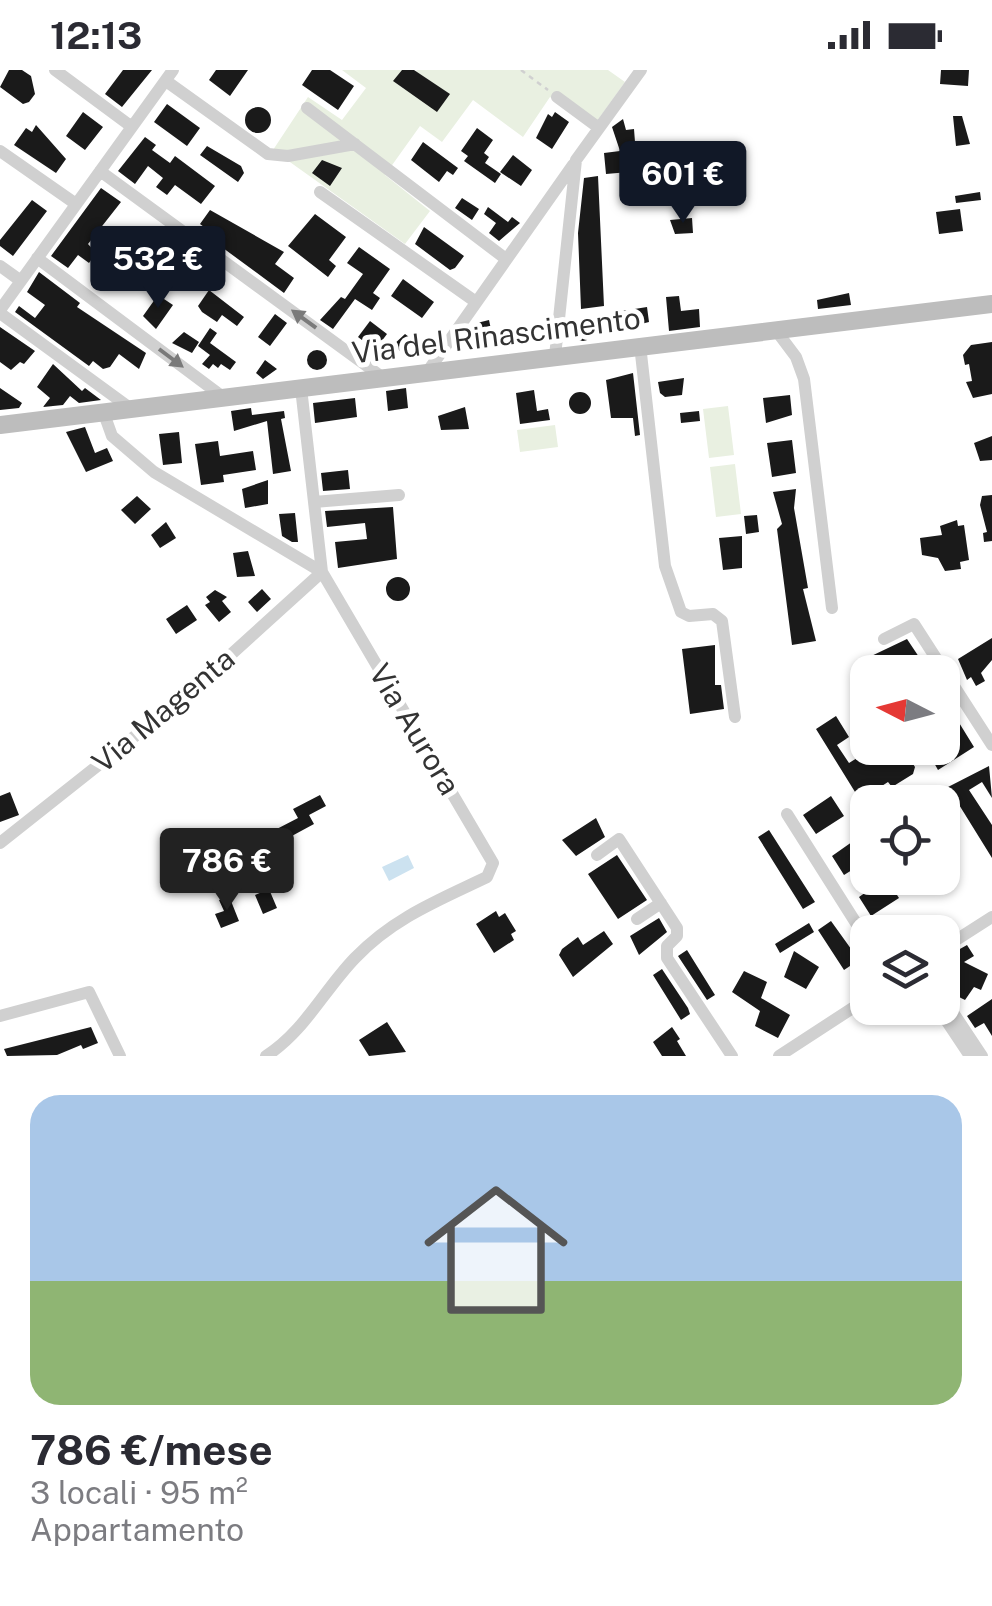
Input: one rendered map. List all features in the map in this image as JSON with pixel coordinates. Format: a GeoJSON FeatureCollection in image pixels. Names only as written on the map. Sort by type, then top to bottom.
{"type":"FeatureCollection","features":[{"type":"Feature","properties":{"kind":"street"},"geometry":{"type":"LineString","coordinates":[[54,70],[132,127]]}},
{"type":"Feature","properties":{"kind":"street"},"geometry":{"type":"LineString","coordinates":[[428,371],[641,70]]}},
{"type":"Feature","properties":{"kind":"street"},"geometry":{"type":"LineString","coordinates":[[130,408],[1,309],[170,75],[268,154],[288,156],[354,144]]}},
{"type":"Feature","properties":{"kind":"street"},"geometry":{"type":"LineString","coordinates":[[557,97],[599,128]]}},
{"type":"Feature","properties":{"kind":"street"},"geometry":{"type":"LineString","coordinates":[[306,108],[506,259]]}},
{"type":"Feature","properties":{"kind":"street"},"geometry":{"type":"LineString","coordinates":[[0,151],[76,204]]}},
{"type":"Feature","properties":{"kind":"street"},"geometry":{"type":"LineString","coordinates":[[555,356],[576,160]]}},
{"type":"Feature","properties":{"kind":"street"},"geometry":{"type":"LineString","coordinates":[[100,171],[382,377]]}},
{"type":"Feature","properties":{"kind":"street"},"geometry":{"type":"LineString","coordinates":[[320,192],[476,302]]}},
{"type":"Feature","properties":{"kind":"street"},"geometry":{"type":"LineString","coordinates":[[37,258],[223,397]]}},
{"type":"Feature","properties":{"kind":"street"},"geometry":{"type":"LineString","coordinates":[[0,266],[21,281]]}},
{"type":"Feature","properties":{"kind":"street","name":"Via del Rinascimento"},"geometry":{"type":"LineString","coordinates":[[3,424],[992,304]]}},
{"type":"Feature","properties":{"kind":"street"},"geometry":{"type":"LineString","coordinates":[[775,329],[799,362],[804,379],[832,608]]}},
{"type":"Feature","properties":{"kind":"street"},"geometry":{"type":"LineString","coordinates":[[640,345],[666,571],[680,612],[688,616],[713,614],[722,621],[735,717]]}},
{"type":"Feature","properties":{"kind":"street"},"geometry":{"type":"LineString","coordinates":[[301,388],[322,572]]}},
{"type":"Feature","properties":{"kind":"street","name":"Via Aurora"},"geometry":{"type":"LineString","coordinates":[[103,411],[112,436],[154,472],[322,572],[493,865],[485,878],[423,906],[369,945],[284,1051],[266,1056]]}},
{"type":"Feature","properties":{"kind":"street"},"geometry":{"type":"LineString","coordinates":[[314,502],[399,495]]}},
{"type":"Feature","properties":{"kind":"street","name":"Via Magenta"},"geometry":{"type":"LineString","coordinates":[[0,843],[183,698],[322,572]]}},
{"type":"Feature","properties":{"kind":"street"},"geometry":{"type":"LineString","coordinates":[[884,639],[914,624],[992,745]]}},
{"type":"Feature","properties":{"kind":"street"},"geometry":{"type":"LineString","coordinates":[[787,814],[851,915]]}},
{"type":"Feature","properties":{"kind":"street"},"geometry":{"type":"LineString","coordinates":[[597,856],[617,836],[678,931],[667,946],[666,956],[732,1056]]}},
{"type":"Feature","properties":{"kind":"street"},"geometry":{"type":"LineString","coordinates":[[637,919],[661,902]]}},
{"type":"Feature","properties":{"kind":"street"},"geometry":{"type":"LineString","coordinates":[[960,938],[992,917]]}},
{"type":"Feature","properties":{"kind":"street"},"geometry":{"type":"LineString","coordinates":[[0,1016],[89,992],[120,1056]]}},
{"type":"Feature","properties":{"kind":"street"},"geometry":{"type":"LineString","coordinates":[[779,1056],[850,1010]]}},
{"type":"Feature","properties":{"kind":"street"},"geometry":{"type":"LineString","coordinates":[[960,1023],[982,1056]]}},
{"type":"Feature","properties":{"kind":"street"},"geometry":{"type":"LineString","coordinates":[[949,1025],[970,1056]]}},
{"type":"Feature","properties":{"kind":"path"},"geometry":{"type":"LineString","coordinates":[[520,70],[557,97]]}},
{"type":"Feature","properties":{"kind":"green space"},"geometry":{"type":"Polygon","coordinates":[[[342,70],[402,70],[394,81],[404,89],[417,70],[608,70],[625,82],[592,128],[550,97],[523,137],[473,100],[442,142],[420,126],[385,175],[430,211],[405,244],[273,150],[308,97],[342,120],[366,88],[342,70]]]}},
{"type":"Feature","properties":{"kind":"green space"},"geometry":{"type":"Polygon","coordinates":[[[728,406],[734,455],[709,458],[703,409],[728,406]]]}},
{"type":"Feature","properties":{"kind":"green space"},"geometry":{"type":"Polygon","coordinates":[[[555,425],[558,447],[520,452],[517,430],[555,425]]]}},
{"type":"Feature","properties":{"kind":"green space"},"geometry":{"type":"Polygon","coordinates":[[[735,464],[741,514],[716,517],[710,467],[735,464]]]}},
{"type":"Feature","properties":{"kind":"water"},"geometry":{"type":"Polygon","coordinates":[[[408,855],[414,868],[389,881],[382,867],[408,855]]]}},
{"type":"Feature","properties":{"kind":"building"},"geometry":{"type":"Polygon","coordinates":[[[9,70],[22,70],[31,76],[35,94],[29,102],[23,104],[0,87],[9,70]]]}},
{"type":"Feature","properties":{"kind":"building"},"geometry":{"type":"Polygon","coordinates":[[[123,70],[152,70],[122,107],[105,94],[123,70]]]}},
{"type":"Feature","properties":{"kind":"building"},"geometry":{"type":"Polygon","coordinates":[[[216,70],[248,70],[230,96],[209,80],[216,70]]]}},
{"type":"Feature","properties":{"kind":"building"},"geometry":{"type":"Polygon","coordinates":[[[312,70],[330,70],[354,86],[338,110],[302,85],[312,70]]]}},
{"type":"Feature","properties":{"kind":"building"},"geometry":{"type":"Polygon","coordinates":[[[402,70],[414,70],[450,94],[437,112],[393,81],[402,70]]]}},
{"type":"Feature","properties":{"kind":"building"},"geometry":{"type":"Polygon","coordinates":[[[941,70],[969,70],[968,86],[940,84],[941,70]]]}},
{"type":"Feature","properties":{"kind":"building"},"geometry":{"type":"Polygon","coordinates":[[[167,104],[200,128],[187,146],[154,122],[167,104]]]}},
{"type":"Feature","properties":{"kind":"building"},"geometry":{"type":"Polygon","coordinates":[[[258,107],[267,111],[271,120],[267,129],[258,133],[249,129],[245,120],[249,111],[258,107]]]}},
{"type":"Feature","properties":{"kind":"building"},"geometry":{"type":"Polygon","coordinates":[[[83,112],[103,127],[85,150],[66,136],[83,112]]]}},
{"type":"Feature","properties":{"kind":"building"},"geometry":{"type":"Polygon","coordinates":[[[555,112],[569,122],[552,149],[536,138],[548,114],[552,117],[555,112]]]}},
{"type":"Feature","properties":{"kind":"building"},"geometry":{"type":"Polygon","coordinates":[[[953,116],[962,116],[970,144],[956,146],[953,116]]]}},
{"type":"Feature","properties":{"kind":"building"},"geometry":{"type":"Polygon","coordinates":[[[623,119],[626,130],[634,129],[636,155],[627,156],[629,172],[606,174],[604,153],[620,151],[612,127],[623,119]]]}},
{"type":"Feature","properties":{"kind":"building"},"geometry":{"type":"Polygon","coordinates":[[[36,125],[66,159],[56,173],[14,145],[26,128],[32,132],[36,125]]]}},
{"type":"Feature","properties":{"kind":"building"},"geometry":{"type":"Polygon","coordinates":[[[477,128],[493,140],[484,153],[489,157],[485,163],[501,174],[495,183],[464,161],[468,156],[461,151],[477,128]]]}},
{"type":"Feature","properties":{"kind":"building"},"geometry":{"type":"Polygon","coordinates":[[[145,137],[156,145],[152,150],[170,163],[175,156],[215,186],[201,204],[175,185],[167,195],[156,187],[163,178],[148,166],[135,184],[118,171],[145,137]]]}},
{"type":"Feature","properties":{"kind":"building"},"geometry":{"type":"Polygon","coordinates":[[[423,142],[458,168],[453,175],[447,171],[439,182],[411,160],[423,142]]]}},
{"type":"Feature","properties":{"kind":"building"},"geometry":{"type":"Polygon","coordinates":[[[207,146],[241,166],[244,173],[238,182],[200,155],[207,146]]]}},
{"type":"Feature","properties":{"kind":"building"},"geometry":{"type":"Polygon","coordinates":[[[513,155],[532,170],[521,186],[500,172],[513,155]]]}},
{"type":"Feature","properties":{"kind":"building"},"geometry":{"type":"Polygon","coordinates":[[[322,160],[342,168],[330,186],[312,173],[322,160]]]}},
{"type":"Feature","properties":{"kind":"building"},"geometry":{"type":"Polygon","coordinates":[[[665,166],[668,185],[649,188],[647,169],[665,166]]]}},
{"type":"Feature","properties":{"kind":"building"},"geometry":{"type":"Polygon","coordinates":[[[598,176],[604,306],[581,309],[578,233],[584,178],[598,176]]]}},
{"type":"Feature","properties":{"kind":"building"},"geometry":{"type":"Polygon","coordinates":[[[101,188],[121,202],[88,244],[96,253],[89,263],[78,255],[68,268],[51,256],[101,188]]]}},
{"type":"Feature","properties":{"kind":"building"},"geometry":{"type":"Polygon","coordinates":[[[980,192],[981,200],[956,203],[955,196],[980,192]]]}},
{"type":"Feature","properties":{"kind":"building"},"geometry":{"type":"Polygon","coordinates":[[[462,198],[479,209],[472,220],[455,208],[462,198]]]}},
{"type":"Feature","properties":{"kind":"building"},"geometry":{"type":"Polygon","coordinates":[[[32,200],[47,211],[13,256],[0,246],[0,240],[32,200]]]}},
{"type":"Feature","properties":{"kind":"building"},"geometry":{"type":"Polygon","coordinates":[[[488,207],[508,222],[512,217],[520,223],[499,241],[489,233],[496,223],[484,214],[488,207]]]}},
{"type":"Feature","properties":{"kind":"building"},"geometry":{"type":"Polygon","coordinates":[[[960,209],[963,231],[939,234],[936,212],[960,209]]]}},
{"type":"Feature","properties":{"kind":"building"},"geometry":{"type":"Polygon","coordinates":[[[210,210],[284,252],[275,264],[294,278],[284,293],[223,248],[224,242],[200,224],[210,210]]]}},
{"type":"Feature","properties":{"kind":"building"},"geometry":{"type":"Polygon","coordinates":[[[315,214],[346,237],[329,260],[336,266],[328,277],[288,246],[315,214]]]}},
{"type":"Feature","properties":{"kind":"building"},"geometry":{"type":"Polygon","coordinates":[[[692,218],[693,233],[675,234],[670,220],[692,218]]]}},
{"type":"Feature","properties":{"kind":"building"},"geometry":{"type":"Polygon","coordinates":[[[424,227],[464,256],[455,268],[450,270],[415,244],[424,227]]]}},
{"type":"Feature","properties":{"kind":"building"},"geometry":{"type":"Polygon","coordinates":[[[123,228],[168,257],[157,272],[153,270],[147,278],[135,269],[140,263],[127,253],[115,268],[105,261],[123,228]]]}},
{"type":"Feature","properties":{"kind":"building"},"geometry":{"type":"Polygon","coordinates":[[[359,247],[390,269],[373,293],[380,298],[372,310],[355,299],[333,329],[320,320],[341,297],[345,299],[363,274],[347,263],[359,247]]]}},
{"type":"Feature","properties":{"kind":"building"},"geometry":{"type":"Polygon","coordinates":[[[187,262],[201,273],[191,287],[177,276],[187,262]]]}},
{"type":"Feature","properties":{"kind":"building"},"geometry":{"type":"Polygon","coordinates":[[[39,272],[80,303],[77,307],[146,353],[139,369],[119,354],[110,367],[103,369],[93,361],[89,366],[15,312],[19,306],[35,318],[45,305],[27,292],[39,272]]]}},
{"type":"Feature","properties":{"kind":"building"},"geometry":{"type":"Polygon","coordinates":[[[403,279],[434,302],[422,318],[391,296],[403,279]]]}},
{"type":"Feature","properties":{"kind":"building"},"geometry":{"type":"Polygon","coordinates":[[[209,290],[244,317],[237,326],[222,315],[217,322],[202,312],[198,306],[209,290]]]}},
{"type":"Feature","properties":{"kind":"building"},"geometry":{"type":"Polygon","coordinates":[[[849,293],[851,305],[818,309],[817,300],[849,293]]]}},
{"type":"Feature","properties":{"kind":"building"},"geometry":{"type":"Polygon","coordinates":[[[158,295],[173,305],[156,329],[143,316],[158,295]]]}},
{"type":"Feature","properties":{"kind":"building"},"geometry":{"type":"Polygon","coordinates":[[[679,296],[681,311],[699,309],[700,327],[669,331],[666,297],[679,296]]]}},
{"type":"Feature","properties":{"kind":"building"},"geometry":{"type":"Polygon","coordinates":[[[647,307],[649,322],[625,328],[622,311],[647,307]]]}},
{"type":"Feature","properties":{"kind":"building"},"geometry":{"type":"Polygon","coordinates":[[[275,314],[287,323],[270,346],[258,337],[275,314]]]}},
{"type":"Feature","properties":{"kind":"building"},"geometry":{"type":"Polygon","coordinates":[[[489,320],[493,339],[477,343],[473,324],[489,320]]]}},
{"type":"Feature","properties":{"kind":"building"},"geometry":{"type":"Polygon","coordinates":[[[370,321],[387,334],[375,350],[358,337],[370,321]]]}},
{"type":"Feature","properties":{"kind":"building"},"geometry":{"type":"Polygon","coordinates":[[[583,323],[592,332],[583,341],[574,332],[583,323]]]}},
{"type":"Feature","properties":{"kind":"building"},"geometry":{"type":"Polygon","coordinates":[[[0,327],[35,351],[24,364],[20,362],[11,370],[0,362],[0,327]]]}},
{"type":"Feature","properties":{"kind":"building"},"geometry":{"type":"Polygon","coordinates":[[[210,328],[217,333],[210,343],[236,362],[230,370],[221,364],[218,368],[213,364],[209,369],[202,364],[210,355],[198,346],[210,328]]]}},
{"type":"Feature","properties":{"kind":"building"},"geometry":{"type":"Polygon","coordinates":[[[184,332],[199,342],[192,353],[172,343],[184,332]]]}},
{"type":"Feature","properties":{"kind":"building"},"geometry":{"type":"Polygon","coordinates":[[[405,334],[420,345],[411,358],[392,346],[405,334]]]}},
{"type":"Feature","properties":{"kind":"building"},"geometry":{"type":"Polygon","coordinates":[[[992,342],[992,394],[973,398],[966,382],[972,381],[969,364],[965,365],[963,355],[971,345],[992,342]]]}},
{"type":"Feature","properties":{"kind":"building"},"geometry":{"type":"Polygon","coordinates":[[[313,350],[321,350],[327,360],[321,370],[313,370],[307,364],[307,356],[313,350]]]}},
{"type":"Feature","properties":{"kind":"building"},"geometry":{"type":"Polygon","coordinates":[[[265,360],[277,369],[263,379],[256,373],[265,360]]]}},
{"type":"Feature","properties":{"kind":"building"},"geometry":{"type":"Polygon","coordinates":[[[53,364],[82,391],[85,388],[101,400],[79,403],[70,396],[63,405],[43,407],[50,398],[37,387],[53,364]]]}},
{"type":"Feature","properties":{"kind":"building"},"geometry":{"type":"Polygon","coordinates":[[[633,373],[640,435],[635,436],[633,418],[611,418],[606,380],[633,373]]]}},
{"type":"Feature","properties":{"kind":"building"},"geometry":{"type":"Polygon","coordinates":[[[684,378],[682,395],[665,397],[660,393],[658,382],[684,378]]]}},
{"type":"Feature","properties":{"kind":"building"},"geometry":{"type":"Polygon","coordinates":[[[0,388],[22,403],[19,408],[0,410],[0,388]]]}},
{"type":"Feature","properties":{"kind":"building"},"geometry":{"type":"Polygon","coordinates":[[[406,388],[408,408],[388,411],[386,391],[406,388]]]}},
{"type":"Feature","properties":{"kind":"building"},"geometry":{"type":"Polygon","coordinates":[[[534,390],[537,411],[548,409],[550,420],[520,424],[516,393],[534,390]]]}},
{"type":"Feature","properties":{"kind":"building"},"geometry":{"type":"Polygon","coordinates":[[[580,392],[588,395],[588,411],[580,414],[572,411],[569,403],[572,395],[580,392]]]}},
{"type":"Feature","properties":{"kind":"building"},"geometry":{"type":"Polygon","coordinates":[[[790,395],[792,415],[766,423],[763,398],[790,395]]]}},
{"type":"Feature","properties":{"kind":"building"},"geometry":{"type":"Polygon","coordinates":[[[355,398],[357,417],[315,423],[313,403],[355,398]]]}},
{"type":"Feature","properties":{"kind":"building"},"geometry":{"type":"Polygon","coordinates":[[[465,407],[469,429],[441,430],[438,416],[465,407]]]}},
{"type":"Feature","properties":{"kind":"building"},"geometry":{"type":"Polygon","coordinates":[[[251,408],[252,415],[284,411],[285,418],[281,419],[291,471],[273,474],[267,421],[234,431],[231,411],[251,408]]]}},
{"type":"Feature","properties":{"kind":"building"},"geometry":{"type":"Polygon","coordinates":[[[699,411],[700,421],[681,423],[680,413],[699,411]]]}},
{"type":"Feature","properties":{"kind":"building"},"geometry":{"type":"Polygon","coordinates":[[[85,427],[95,453],[107,448],[113,461],[86,472],[66,432],[85,427]]]}},
{"type":"Feature","properties":{"kind":"building"},"geometry":{"type":"Polygon","coordinates":[[[179,432],[182,463],[163,465],[159,434],[179,432]]]}},
{"type":"Feature","properties":{"kind":"building"},"geometry":{"type":"Polygon","coordinates":[[[992,436],[992,460],[980,461],[974,443],[992,436]]]}},
{"type":"Feature","properties":{"kind":"building"},"geometry":{"type":"Polygon","coordinates":[[[792,440],[796,473],[772,477],[767,443],[792,440]]]}},
{"type":"Feature","properties":{"kind":"building"},"geometry":{"type":"Polygon","coordinates":[[[218,441],[220,456],[253,451],[256,470],[223,475],[224,482],[201,485],[195,444],[218,441]]]}},
{"type":"Feature","properties":{"kind":"building"},"geometry":{"type":"Polygon","coordinates":[[[348,470],[350,489],[323,491],[321,473],[348,470]]]}},
{"type":"Feature","properties":{"kind":"building"},"geometry":{"type":"Polygon","coordinates":[[[268,480],[268,504],[245,508],[242,489],[268,480]]]}},
{"type":"Feature","properties":{"kind":"building"},"geometry":{"type":"Polygon","coordinates":[[[796,489],[794,508],[808,588],[803,589],[816,641],[792,645],[777,529],[782,524],[773,492],[796,489]]]}},
{"type":"Feature","properties":{"kind":"building"},"geometry":{"type":"Polygon","coordinates":[[[992,495],[992,541],[984,542],[983,533],[987,532],[980,505],[982,496],[992,495]]]}},
{"type":"Feature","properties":{"kind":"building"},"geometry":{"type":"Polygon","coordinates":[[[137,496],[151,509],[135,524],[121,510],[137,496]]]}},
{"type":"Feature","properties":{"kind":"building"},"geometry":{"type":"Polygon","coordinates":[[[393,507],[397,559],[338,568],[335,542],[367,539],[365,523],[327,527],[325,511],[393,507]]]}},
{"type":"Feature","properties":{"kind":"building"},"geometry":{"type":"Polygon","coordinates":[[[295,513],[298,542],[292,542],[282,536],[279,514],[295,513]]]}},
{"type":"Feature","properties":{"kind":"building"},"geometry":{"type":"Polygon","coordinates":[[[757,515],[759,532],[746,534],[744,516],[757,515]]]}},
{"type":"Feature","properties":{"kind":"building"},"geometry":{"type":"Polygon","coordinates":[[[957,520],[958,526],[964,525],[969,560],[960,562],[961,569],[945,571],[938,558],[922,555],[920,538],[942,535],[940,526],[957,520]]]}},
{"type":"Feature","properties":{"kind":"building"},"geometry":{"type":"Polygon","coordinates":[[[166,522],[176,538],[160,548],[151,535],[166,522]]]}},
{"type":"Feature","properties":{"kind":"building"},"geometry":{"type":"Polygon","coordinates":[[[742,536],[742,568],[723,570],[719,538],[742,536]]]}},
{"type":"Feature","properties":{"kind":"building"},"geometry":{"type":"Polygon","coordinates":[[[248,551],[255,576],[237,577],[233,553],[248,551]]]}},
{"type":"Feature","properties":{"kind":"building"},"geometry":{"type":"Polygon","coordinates":[[[398,577],[410,589],[398,601],[386,589],[398,577]]]}},
{"type":"Feature","properties":{"kind":"building"},"geometry":{"type":"Polygon","coordinates":[[[262,589],[271,599],[257,612],[248,602],[262,589]]]}},
{"type":"Feature","properties":{"kind":"building"},"geometry":{"type":"Polygon","coordinates":[[[215,590],[227,597],[222,601],[231,612],[219,622],[205,605],[210,602],[206,597],[215,590]]]}},
{"type":"Feature","properties":{"kind":"building"},"geometry":{"type":"Polygon","coordinates":[[[187,605],[197,620],[176,634],[166,619],[187,605]]]}},
{"type":"Feature","properties":{"kind":"building"},"geometry":{"type":"Polygon","coordinates":[[[992,638],[992,660],[981,673],[985,681],[976,686],[971,677],[967,680],[960,658],[992,638]]]}},
{"type":"Feature","properties":{"kind":"building"},"geometry":{"type":"Polygon","coordinates":[[[907,639],[918,655],[873,655],[907,639]]]}},
{"type":"Feature","properties":{"kind":"building"},"geometry":{"type":"Polygon","coordinates":[[[715,645],[715,685],[721,685],[724,709],[690,714],[682,649],[715,645]]]}},
{"type":"Feature","properties":{"kind":"building"},"geometry":{"type":"Polygon","coordinates":[[[836,716],[849,737],[837,745],[850,765],[914,765],[913,774],[895,785],[888,782],[851,785],[816,729],[836,716]]]}},
{"type":"Feature","properties":{"kind":"building"},"geometry":{"type":"Polygon","coordinates":[[[960,724],[974,747],[960,756],[960,724]]]}},
{"type":"Feature","properties":{"kind":"building"},"geometry":{"type":"Polygon","coordinates":[[[989,766],[992,798],[982,782],[969,790],[992,825],[992,858],[960,806],[960,785],[952,785],[989,766]]]}},
{"type":"Feature","properties":{"kind":"building"},"geometry":{"type":"Polygon","coordinates":[[[10,792],[19,815],[0,822],[0,796],[10,792]]]}},
{"type":"Feature","properties":{"kind":"building"},"geometry":{"type":"Polygon","coordinates":[[[320,795],[326,806],[309,815],[314,824],[277,844],[271,832],[298,818],[293,809],[320,795]]]}},
{"type":"Feature","properties":{"kind":"building"},"geometry":{"type":"Polygon","coordinates":[[[831,796],[844,816],[816,834],[803,815],[831,796]]]}},
{"type":"Feature","properties":{"kind":"building"},"geometry":{"type":"Polygon","coordinates":[[[596,818],[605,837],[576,856],[562,840],[596,818]]]}},
{"type":"Feature","properties":{"kind":"building"},"geometry":{"type":"Polygon","coordinates":[[[769,830],[815,902],[803,909],[758,837],[769,830]]]}},
{"type":"Feature","properties":{"kind":"building"},"geometry":{"type":"Polygon","coordinates":[[[850,843],[850,871],[844,875],[832,856],[850,843]]]}},
{"type":"Feature","properties":{"kind":"building"},"geometry":{"type":"Polygon","coordinates":[[[617,855],[647,900],[618,919],[588,874],[617,855]]]}},
{"type":"Feature","properties":{"kind":"building"},"geometry":{"type":"Polygon","coordinates":[[[269,889],[277,908],[263,914],[255,895],[269,889]]]}},
{"type":"Feature","properties":{"kind":"building"},"geometry":{"type":"Polygon","coordinates":[[[897,895],[899,898],[870,915],[859,897],[897,895]]]}},
{"type":"Feature","properties":{"kind":"building"},"geometry":{"type":"Polygon","coordinates":[[[229,896],[239,921],[221,928],[215,914],[224,911],[219,900],[229,896]]]}},
{"type":"Feature","properties":{"kind":"building"},"geometry":{"type":"Polygon","coordinates":[[[496,911],[499,917],[505,913],[516,931],[511,934],[514,940],[494,953],[476,924],[496,911]]]}},
{"type":"Feature","properties":{"kind":"building"},"geometry":{"type":"Polygon","coordinates":[[[659,918],[667,932],[639,955],[630,936],[659,918]]]}},
{"type":"Feature","properties":{"kind":"building"},"geometry":{"type":"Polygon","coordinates":[[[831,921],[850,947],[850,966],[844,970],[818,930],[831,921]]]}},
{"type":"Feature","properties":{"kind":"building"},"geometry":{"type":"Polygon","coordinates":[[[809,923],[814,932],[780,953],[775,944],[809,923]]]}},
{"type":"Feature","properties":{"kind":"building"},"geometry":{"type":"Polygon","coordinates":[[[604,931],[613,944],[573,977],[559,955],[562,949],[578,937],[583,945],[604,931]]]}},
{"type":"Feature","properties":{"kind":"building"},"geometry":{"type":"Polygon","coordinates":[[[967,945],[974,956],[964,962],[988,974],[981,990],[974,987],[965,1000],[960,998],[960,949],[967,945]]]}},
{"type":"Feature","properties":{"kind":"building"},"geometry":{"type":"Polygon","coordinates":[[[687,950],[715,995],[707,1000],[678,956],[687,950]]]}},
{"type":"Feature","properties":{"kind":"building"},"geometry":{"type":"Polygon","coordinates":[[[794,951],[819,967],[806,989],[784,977],[794,951]]]}},
{"type":"Feature","properties":{"kind":"building"},"geometry":{"type":"Polygon","coordinates":[[[662,969],[688,1008],[690,1014],[681,1020],[653,975],[662,969]]]}},
{"type":"Feature","properties":{"kind":"building"},"geometry":{"type":"Polygon","coordinates":[[[744,971],[767,982],[761,998],[790,1015],[778,1038],[755,1026],[760,1011],[732,992],[744,971]]]}},
{"type":"Feature","properties":{"kind":"building"},"geometry":{"type":"Polygon","coordinates":[[[992,999],[992,1036],[984,1023],[975,1028],[967,1016],[992,999]]]}},
{"type":"Feature","properties":{"kind":"building"},"geometry":{"type":"Polygon","coordinates":[[[387,1022],[406,1052],[369,1056],[359,1040],[387,1022]]]}},
{"type":"Feature","properties":{"kind":"building"},"geometry":{"type":"Polygon","coordinates":[[[91,1027],[98,1043],[83,1049],[81,1045],[57,1055],[7,1056],[4,1049],[91,1027]]]}},
{"type":"Feature","properties":{"kind":"building"},"geometry":{"type":"Polygon","coordinates":[[[672,1027],[686,1056],[662,1056],[653,1042],[672,1027]]]}}]}
